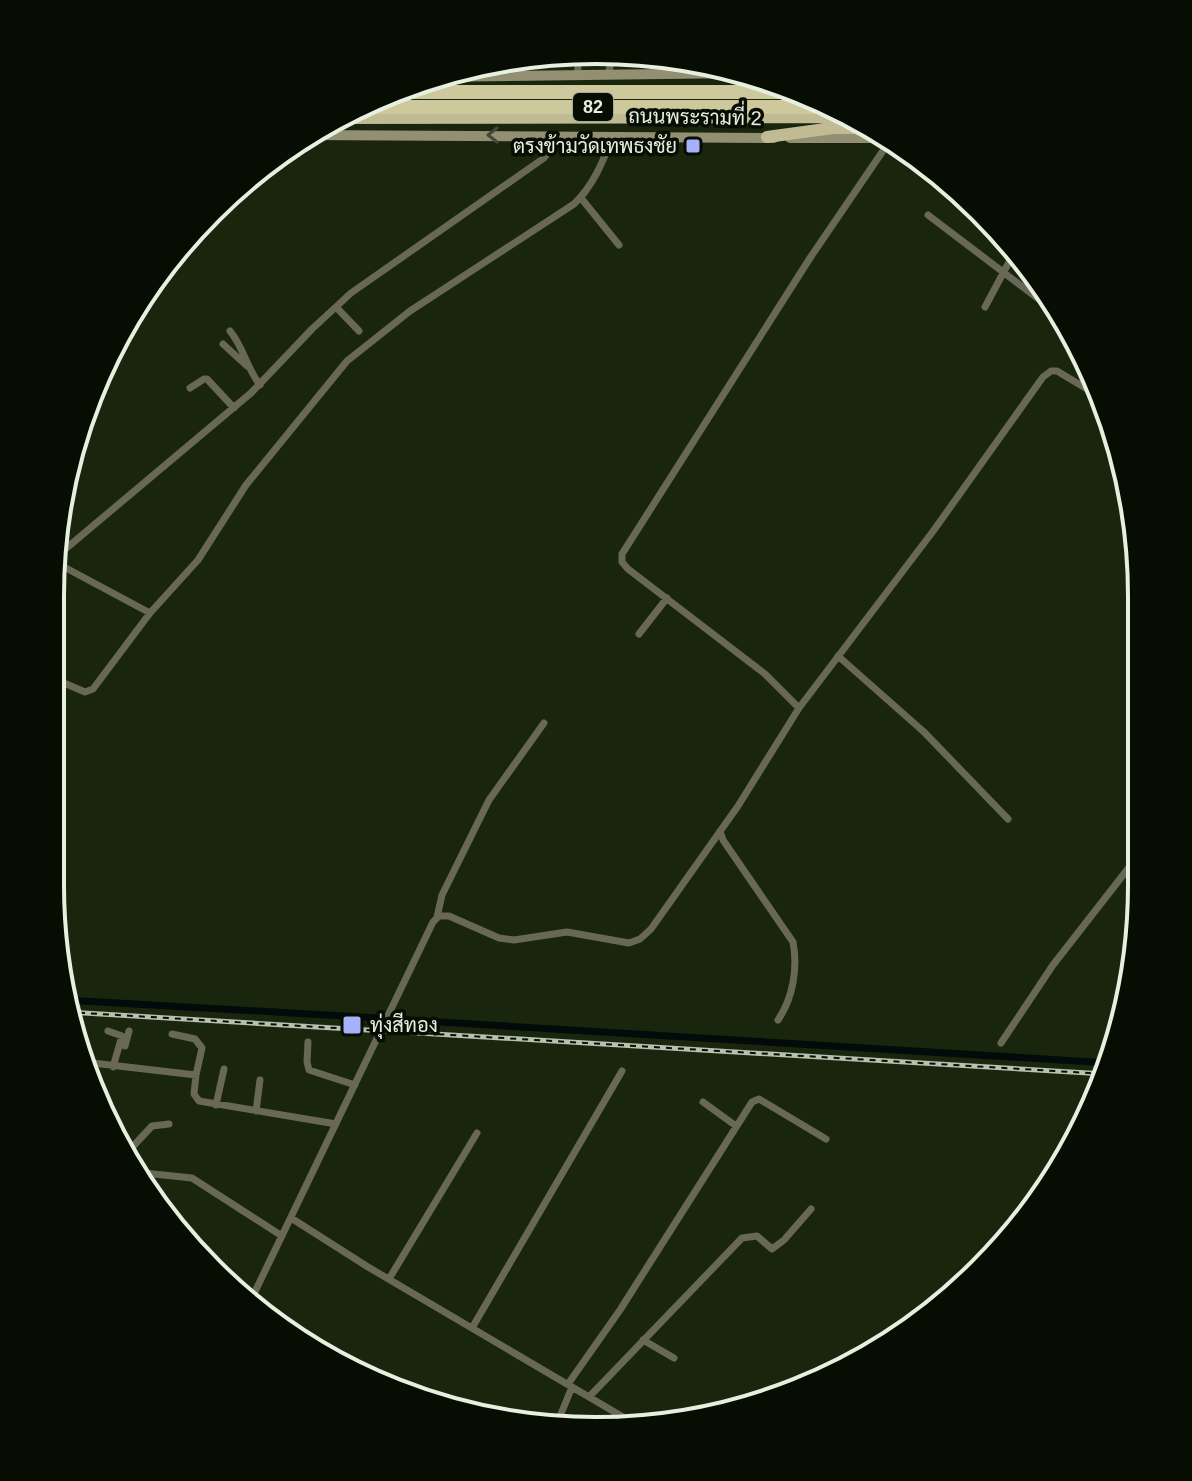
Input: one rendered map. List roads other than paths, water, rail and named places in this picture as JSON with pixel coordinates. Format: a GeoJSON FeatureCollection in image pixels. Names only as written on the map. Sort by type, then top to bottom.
{"type":"FeatureCollection","features":[{"type":"Feature","properties":{"kind":"highway","name":"ถนนพระรามที่ 2"},"geometry":{"type":"LineString","coordinates":[[422,93],[772,94]]}},
{"type":"Feature","properties":{"kind":"highway","name":"82"},"geometry":{"type":"LineString","coordinates":[[422,93],[770,93]]}},
{"type":"Feature","properties":{"kind":"highway","name":"82"},"geometry":{"type":"LineString","coordinates":[[386,107],[806,107]]}},
{"type":"Feature","properties":{"kind":"highway","name":"ถนนพระรามที่ 2"},"geometry":{"type":"LineString","coordinates":[[363,118],[828,117]]}},
{"type":"Feature","properties":{"kind":"highway"},"geometry":{"type":"LineString","coordinates":[[768,118],[833,128]]}},
{"type":"Feature","properties":{"kind":"highway"},"geometry":{"type":"LineString","coordinates":[[767,137],[848,128]]}},
{"type":"Feature","properties":{"kind":"main road"},"geometry":{"type":"LineString","coordinates":[[480,77],[695,73]]}},
{"type":"Feature","properties":{"kind":"main road","name":"ถนนพระรามที่ 2"},"geometry":{"type":"LineString","coordinates":[[330,135],[866,138]]}},
{"type":"Feature","properties":{"kind":"street"},"geometry":{"type":"LineString","coordinates":[[608,74],[611,64]]}},
{"type":"Feature","properties":{"kind":"street"},"geometry":{"type":"LineString","coordinates":[[576,76],[577,65]]}},
{"type":"Feature","properties":{"kind":"street"},"geometry":{"type":"LineString","coordinates":[[67,548],[260,385],[336,307],[366,281],[544,158],[561,136]]}},
{"type":"Feature","properties":{"kind":"street"},"geometry":{"type":"LineString","coordinates":[[64,683],[85,692],[91,691],[150,613],[198,560],[246,485],[347,361],[410,311],[515,241],[562,215],[581,198],[597,174],[613,136]]}},
{"type":"Feature","properties":{"kind":"street"},"geometry":{"type":"LineString","coordinates":[[799,708],[765,674],[628,569],[622,562],[622,554],[883,148]]}},
{"type":"Feature","properties":{"kind":"street"},"geometry":{"type":"LineString","coordinates":[[581,198],[619,245]]}},
{"type":"Feature","properties":{"kind":"street"},"geometry":{"type":"LineString","coordinates":[[928,215],[1035,296]]}},
{"type":"Feature","properties":{"kind":"street"},"geometry":{"type":"LineString","coordinates":[[985,307],[1010,262]]}},
{"type":"Feature","properties":{"kind":"street"},"geometry":{"type":"LineString","coordinates":[[336,307],[359,331]]}},
{"type":"Feature","properties":{"kind":"street"},"geometry":{"type":"LineString","coordinates":[[230,331],[242,348],[247,366]]}},
{"type":"Feature","properties":{"kind":"street"},"geometry":{"type":"LineString","coordinates":[[223,344],[247,366],[260,385]]}},
{"type":"Feature","properties":{"kind":"street"},"geometry":{"type":"LineString","coordinates":[[436,919],[449,916],[499,938],[514,940],[567,932],[629,943],[651,929],[720,831],[799,708],[934,530],[1046,373],[1057,371],[1086,389]]}},
{"type":"Feature","properties":{"kind":"street"},"geometry":{"type":"LineString","coordinates":[[190,388],[207,379],[234,408]]}},
{"type":"Feature","properties":{"kind":"street"},"geometry":{"type":"LineString","coordinates":[[65,567],[150,613]]}},
{"type":"Feature","properties":{"kind":"street"},"geometry":{"type":"LineString","coordinates":[[639,634],[667,598]]}},
{"type":"Feature","properties":{"kind":"street"},"geometry":{"type":"LineString","coordinates":[[838,656],[924,732],[1008,819]]}},
{"type":"Feature","properties":{"kind":"street"},"geometry":{"type":"LineString","coordinates":[[254,1293],[436,919],[442,895],[489,800],[544,723]]}},
{"type":"Feature","properties":{"kind":"street"},"geometry":{"type":"LineString","coordinates":[[720,831],[723,840],[793,942],[796,958],[788,1005],[778,1020]]}},
{"type":"Feature","properties":{"kind":"street"},"geometry":{"type":"LineString","coordinates":[[1001,1043],[1053,965],[1128,869]]}},
{"type":"Feature","properties":{"kind":"street"},"geometry":{"type":"LineString","coordinates":[[108,1031],[122,1036],[116,1067]]}},
{"type":"Feature","properties":{"kind":"street"},"geometry":{"type":"LineString","coordinates":[[116,1067],[129,1031]]}},
{"type":"Feature","properties":{"kind":"street"},"geometry":{"type":"LineString","coordinates":[[172,1034],[195,1039],[202,1048],[196,1075],[196,1099],[336,1124]]}},
{"type":"Feature","properties":{"kind":"street"},"geometry":{"type":"LineString","coordinates":[[308,1042],[309,1070],[355,1085]]}},
{"type":"Feature","properties":{"kind":"street"},"geometry":{"type":"LineString","coordinates":[[95,1064],[196,1075]]}},
{"type":"Feature","properties":{"kind":"street"},"geometry":{"type":"LineString","coordinates":[[216,1105],[224,1069]]}},
{"type":"Feature","properties":{"kind":"street"},"geometry":{"type":"LineString","coordinates":[[472,1328],[622,1071]]}},
{"type":"Feature","properties":{"kind":"street"},"geometry":{"type":"LineString","coordinates":[[256,1111],[260,1080]]}},
{"type":"Feature","properties":{"kind":"street"},"geometry":{"type":"LineString","coordinates":[[560,1416],[570,1386],[752,1102],[759,1099],[826,1139]]}},
{"type":"Feature","properties":{"kind":"street"},"geometry":{"type":"LineString","coordinates":[[703,1102],[736,1126]]}},
{"type":"Feature","properties":{"kind":"street"},"geometry":{"type":"LineString","coordinates":[[133,1147],[152,1126],[169,1124]]}},
{"type":"Feature","properties":{"kind":"street"},"geometry":{"type":"LineString","coordinates":[[389,1279],[477,1133]]}},
{"type":"Feature","properties":{"kind":"street"},"geometry":{"type":"LineString","coordinates":[[149,1174],[192,1178],[282,1236]]}},
{"type":"Feature","properties":{"kind":"street"},"geometry":{"type":"LineString","coordinates":[[589,1397],[742,1238],[757,1236],[772,1249],[811,1209]]}},
{"type":"Feature","properties":{"kind":"street"},"geometry":{"type":"LineString","coordinates":[[291,1218],[622,1416]]}},
{"type":"Feature","properties":{"kind":"street"},"geometry":{"type":"LineString","coordinates":[[643,1340],[674,1358]]}},
{"type":"Feature","properties":{"kind":"waterway"},"geometry":{"type":"LineString","coordinates":[[77,1001],[378,1018]]}},
{"type":"Feature","properties":{"kind":"waterway"},"geometry":{"type":"LineString","coordinates":[[391,1019],[1098,1062]]}},
{"type":"Feature","properties":{"kind":"railway"},"geometry":{"type":"LineString","coordinates":[[80,1013],[1094,1073]]}},
{"type":"Feature","properties":{"kind":"place","name":"ตรงข้ามวัดเทพธงชัย"},"geometry":{"type":"Point","coordinates":[693,146]}},
{"type":"Feature","properties":{"kind":"place","name":"ทุ่งสีทอง"},"geometry":{"type":"Point","coordinates":[352,1025]}}]}
